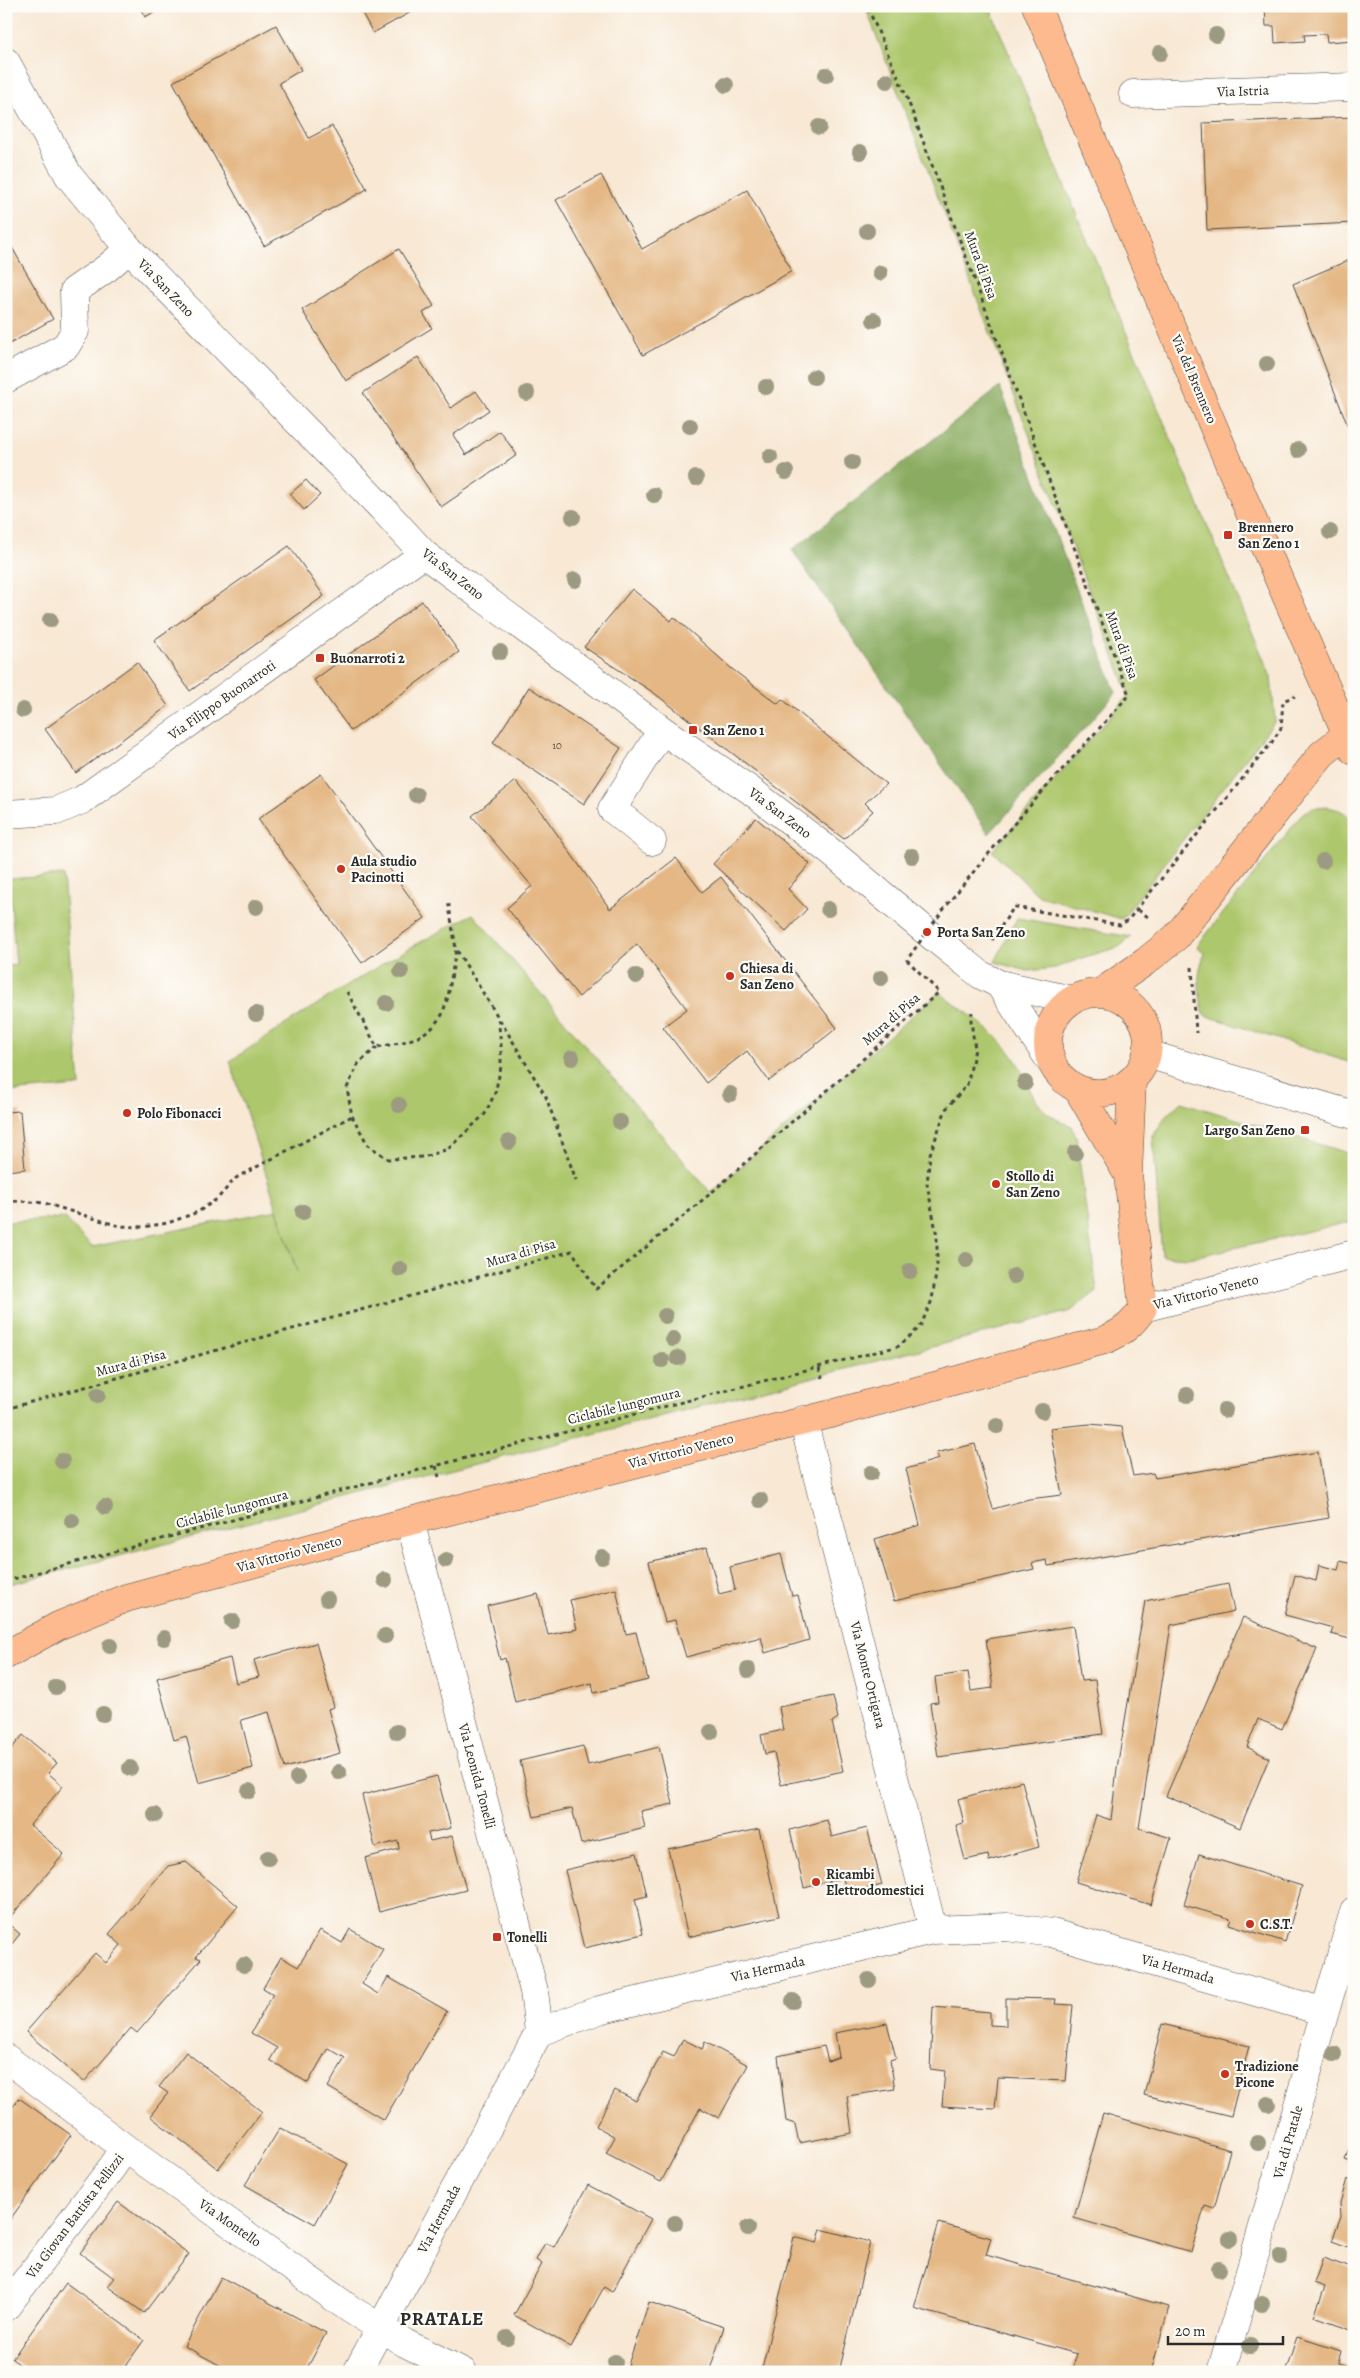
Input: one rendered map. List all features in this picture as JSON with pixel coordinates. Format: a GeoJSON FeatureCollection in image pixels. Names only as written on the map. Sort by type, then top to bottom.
{"type":"FeatureCollection","features":[{"type":"Feature","properties":{"kind":"main road","name":"Via del Brennero"},"geometry":{"type":"LineString","coordinates":[[1036,6],[1252,518],[1350,743]]}},
{"type":"Feature","properties":{"kind":"main road"},"geometry":{"type":"LineString","coordinates":[[1100,993],[1176,937],[1322,754],[1350,743]]}},
{"type":"Feature","properties":{"kind":"main road"},"geometry":{"type":"LineString","coordinates":[[1078,1090],[1090,1093],[1112,1092],[1132,1080],[1139,1073],[1147,1054],[1146,1032],[1138,1012],[1115,996],[1100,993],[1086,994],[1072,1000],[1061,1008],[1053,1020],[1048,1034],[1048,1048],[1051,1062],[1057,1074],[1078,1090],[1128,1175]]}},
{"type":"Feature","properties":{"kind":"main road"},"geometry":{"type":"LineString","coordinates":[[1132,1080],[1128,1175],[1143,1308]]}},
{"type":"Feature","properties":{"kind":"main road","name":"Via Vittorio Veneto"},"geometry":{"type":"LineString","coordinates":[[6,1656],[58,1626],[126,1598],[410,1521],[1105,1340],[1122,1333],[1134,1322],[1143,1308]]}},
{"type":"Feature","properties":{"kind":"street","name":"Via San Zeno"},"geometry":{"type":"LineString","coordinates":[[6,62],[69,176],[129,249],[382,508],[424,554],[662,730],[750,790],[832,853],[981,975],[999,984],[1072,1000]]}},
{"type":"Feature","properties":{"kind":"street","name":"Via Istria"},"geometry":{"type":"LineString","coordinates":[[1133,94],[1354,87]]}},
{"type":"Feature","properties":{"kind":"street"},"geometry":{"type":"LineString","coordinates":[[6,379],[66,346],[75,331],[74,291],[107,268],[129,249]]}},
{"type":"Feature","properties":{"kind":"street","name":"Via Filippo Buonarroti"},"geometry":{"type":"LineString","coordinates":[[6,814],[56,810],[82,800],[424,554]]}},
{"type":"Feature","properties":{"kind":"street"},"geometry":{"type":"LineString","coordinates":[[652,841],[612,809],[662,730]]}},
{"type":"Feature","properties":{"kind":"street","name":"Via San Zeno"},"geometry":{"type":"LineString","coordinates":[[999,984],[1051,1062]]}},
{"type":"Feature","properties":{"kind":"street"},"geometry":{"type":"LineString","coordinates":[[1147,1054],[1354,1116]]}},
{"type":"Feature","properties":{"kind":"street","name":"Via Vittorio Veneto"},"geometry":{"type":"LineString","coordinates":[[1143,1308],[1354,1254]]}},
{"type":"Feature","properties":{"kind":"street","name":"Via Monte Ortigara"},"geometry":{"type":"LineString","coordinates":[[803,1420],[933,1930]]}},
{"type":"Feature","properties":{"kind":"street","name":"Via Leonida Tonelli"},"geometry":{"type":"LineString","coordinates":[[410,1521],[534,1991],[539,2032]]}},
{"type":"Feature","properties":{"kind":"street","name":"Via di Pratale"},"geometry":{"type":"LineString","coordinates":[[1222,2372],[1354,1911]]}},
{"type":"Feature","properties":{"kind":"street","name":"Via Hermada"},"geometry":{"type":"LineString","coordinates":[[358,2372],[539,2032],[599,2010],[933,1930],[1007,1926],[1052,1933],[1325,2012]]}},
{"type":"Feature","properties":{"kind":"street","name":"Via Montello"},"geometry":{"type":"LineString","coordinates":[[6,2058],[124,2148],[381,2328],[405,2343],[464,2372]]}},
{"type":"Feature","properties":{"kind":"street","name":"Via Giovan Battista Pellizzi"},"geometry":{"type":"LineString","coordinates":[[6,2307],[113,2166],[124,2148]]}},
{"type":"Feature","properties":{"kind":"path","name":"Mura di Pisa"},"geometry":{"type":"LineString","coordinates":[[6,1409],[572,1251],[596,1289],[711,1193],[940,992],[907,960],[992,851],[1129,695],[907,98],[867,6]]}},
{"type":"Feature","properties":{"kind":"path"},"geometry":{"type":"LineString","coordinates":[[987,946],[1014,907],[1120,925],[1138,910],[1272,742],[1281,728],[1283,701]]}},
{"type":"Feature","properties":{"kind":"path"},"geometry":{"type":"LineString","coordinates":[[448,900],[456,950],[448,997],[442,1015],[432,1028],[418,1038],[376,1047],[358,1064],[347,1088],[352,1116],[368,1146],[388,1159],[424,1157],[448,1149],[485,1114],[495,1093],[501,1067],[498,1017]]}},
{"type":"Feature","properties":{"kind":"path"},"geometry":{"type":"LineString","coordinates":[[1176,937],[1192,951],[1196,1032],[1192,1067]]}},
{"type":"Feature","properties":{"kind":"path"},"geometry":{"type":"LineString","coordinates":[[456,950],[546,1097],[576,1180]]}},
{"type":"Feature","properties":{"kind":"path"},"geometry":{"type":"LineString","coordinates":[[347,992],[376,1047]]}},
{"type":"Feature","properties":{"kind":"path","name":"Ciclabile lungomura"},"geometry":{"type":"LineString","coordinates":[[6,1581],[436,1466],[899,1346],[920,1327],[932,1300],[937,1267],[937,1236],[927,1184],[930,1154],[946,1109],[967,1085],[975,1049],[971,1020],[972,1012]]}},
{"type":"Feature","properties":{"kind":"path"},"geometry":{"type":"LineString","coordinates":[[6,1202],[18,1201],[44,1204],[119,1226],[144,1227],[168,1223],[198,1212],[217,1199],[236,1178],[352,1116]]}},
{"type":"Feature","properties":{"kind":"path"},"geometry":{"type":"LineString","coordinates":[[819,1368],[822,1378]]}},
{"type":"Feature","properties":{"kind":"path"},"geometry":{"type":"LineString","coordinates":[[436,1466],[439,1478]]}},
{"type":"Feature","properties":{"kind":"green space"},"geometry":{"type":"Polygon","coordinates":[[[865,6],[989,6],[1271,677],[1275,721],[1122,919],[1039,896],[992,851],[1129,695],[865,6]]]}},
{"type":"Feature","properties":{"kind":"green space"},"geometry":{"type":"Polygon","coordinates":[[[1000,387],[1116,693],[989,834],[792,550],[1000,387]]]}},
{"type":"Feature","properties":{"kind":"green space"},"geometry":{"type":"Polygon","coordinates":[[[1327,807],[1343,812],[1354,824],[1354,1064],[1204,1015],[1199,992],[1200,969],[1205,954],[1197,946],[1304,812],[1314,808],[1327,807]]]}},
{"type":"Feature","properties":{"kind":"green space"},"geometry":{"type":"Polygon","coordinates":[[[63,875],[80,1086],[6,1092],[6,966],[16,965],[9,879],[63,875]]]}},
{"type":"Feature","properties":{"kind":"green space"},"geometry":{"type":"Polygon","coordinates":[[[473,914],[711,1193],[939,992],[998,1038],[1014,1058],[1037,1102],[1056,1119],[1072,1126],[1076,1136],[1097,1291],[1071,1311],[6,1585],[6,1222],[64,1218],[92,1247],[277,1210],[297,1272],[230,1061],[380,966],[473,914]]]}},
{"type":"Feature","properties":{"kind":"green space"},"geometry":{"type":"Polygon","coordinates":[[[1017,918],[1131,937],[1119,947],[1055,968],[1028,971],[995,962],[1017,918]]]}},
{"type":"Feature","properties":{"kind":"green space"},"geometry":{"type":"Polygon","coordinates":[[[1181,1102],[1354,1155],[1354,1221],[1189,1258],[1162,1256],[1153,1136],[1165,1117],[1181,1102]]]}},
{"type":"Feature","properties":{"kind":"building"},"geometry":{"type":"Polygon","coordinates":[[[139,6],[165,6],[145,17],[139,6]]]}},
{"type":"Feature","properties":{"kind":"building"},"geometry":{"type":"Polygon","coordinates":[[[358,6],[422,6],[373,33],[358,6]]]}},
{"type":"Feature","properties":{"kind":"building"},"geometry":{"type":"Polygon","coordinates":[[[1265,6],[1354,6],[1354,40],[1327,42],[1326,34],[1304,35],[1305,41],[1275,43],[1274,26],[1266,26],[1265,6]]]}},
{"type":"Feature","properties":{"kind":"building"},"geometry":{"type":"Polygon","coordinates":[[[276,25],[301,70],[279,83],[309,138],[332,126],[367,189],[264,246],[173,82],[276,25]]]}},
{"type":"Feature","properties":{"kind":"building"},"geometry":{"type":"Polygon","coordinates":[[[1354,117],[1354,223],[1207,230],[1203,123],[1354,117]]]}},
{"type":"Feature","properties":{"kind":"building"},"geometry":{"type":"Polygon","coordinates":[[[601,175],[642,249],[747,190],[792,271],[643,355],[556,200],[601,175]]]}},
{"type":"Feature","properties":{"kind":"building"},"geometry":{"type":"Polygon","coordinates":[[[6,237],[53,319],[6,346],[6,237]]]}},
{"type":"Feature","properties":{"kind":"building"},"geometry":{"type":"Polygon","coordinates":[[[399,249],[434,306],[423,313],[432,328],[346,381],[302,310],[399,249]]]}},
{"type":"Feature","properties":{"kind":"building"},"geometry":{"type":"Polygon","coordinates":[[[1354,258],[1354,442],[1293,284],[1354,258]]]}},
{"type":"Feature","properties":{"kind":"building"},"geometry":{"type":"Polygon","coordinates":[[[418,357],[451,408],[476,391],[489,410],[453,435],[466,455],[500,431],[517,455],[441,507],[363,393],[418,357]]]}},
{"type":"Feature","properties":{"kind":"building"},"geometry":{"type":"Polygon","coordinates":[[[306,480],[320,495],[304,510],[290,494],[306,480]]]}},
{"type":"Feature","properties":{"kind":"building"},"geometry":{"type":"Polygon","coordinates":[[[289,546],[324,596],[190,691],[154,640],[289,546]]]}},
{"type":"Feature","properties":{"kind":"building"},"geometry":{"type":"Polygon","coordinates":[[[632,589],[671,621],[674,617],[732,669],[778,704],[782,699],[886,784],[865,803],[873,811],[844,839],[654,693],[584,647],[632,589]]]}},
{"type":"Feature","properties":{"kind":"building"},"geometry":{"type":"Polygon","coordinates":[[[422,601],[459,652],[351,731],[314,680],[422,601]]]}},
{"type":"Feature","properties":{"kind":"building"},"geometry":{"type":"Polygon","coordinates":[[[137,662],[168,706],[76,773],[45,729],[137,662]]]}},
{"type":"Feature","properties":{"kind":"building"},"geometry":{"type":"Polygon","coordinates":[[[529,687],[621,748],[584,804],[493,743],[529,687]]]}},
{"type":"Feature","properties":{"kind":"building","name":"Aula studio Pacinotti"},"geometry":{"type":"Polygon","coordinates":[[[321,774],[425,918],[362,963],[258,819],[321,774]]]}},
{"type":"Feature","properties":{"kind":"building","name":"Chiesa di San Zeno"},"geometry":{"type":"Polygon","coordinates":[[[516,781],[545,817],[610,909],[676,858],[702,892],[721,877],[837,1028],[769,1081],[747,1051],[706,1083],[663,1027],[687,1009],[637,944],[579,997],[507,908],[532,886],[472,816],[516,781]]]}},
{"type":"Feature","properties":{"kind":"building"},"geometry":{"type":"Polygon","coordinates":[[[756,818],[810,864],[788,889],[807,909],[786,931],[713,864],[756,818]]]}},
{"type":"Feature","properties":{"kind":"building"},"geometry":{"type":"Polygon","coordinates":[[[20,1111],[25,1169],[6,1171],[6,1112],[20,1111]]]}},
{"type":"Feature","properties":{"kind":"building"},"geometry":{"type":"Polygon","coordinates":[[[1090,1424],[1122,1427],[1133,1476],[1153,1473],[1155,1478],[1318,1452],[1329,1518],[1048,1566],[1047,1560],[1032,1563],[1034,1569],[894,1601],[875,1539],[920,1525],[906,1469],[939,1459],[936,1453],[975,1444],[993,1509],[1029,1499],[1062,1495],[1050,1428],[1090,1424]]]}},
{"type":"Feature","properties":{"kind":"building"},"geometry":{"type":"Polygon","coordinates":[[[707,1547],[719,1594],[735,1590],[730,1567],[781,1554],[792,1596],[798,1595],[809,1640],[765,1653],[761,1637],[686,1657],[675,1620],[665,1622],[649,1562],[707,1547]]]}},
{"type":"Feature","properties":{"kind":"building"},"geometry":{"type":"Polygon","coordinates":[[[1340,1561],[1354,1564],[1354,1640],[1331,1634],[1333,1628],[1285,1615],[1295,1575],[1316,1581],[1319,1565],[1338,1570],[1340,1561]]]}},
{"type":"Feature","properties":{"kind":"building"},"geometry":{"type":"Polygon","coordinates":[[[1228,1584],[1234,1611],[1171,1625],[1139,1828],[1171,1838],[1151,1905],[1076,1882],[1096,1815],[1111,1820],[1117,1768],[1145,1601],[1228,1584]]]}},
{"type":"Feature","properties":{"kind":"building"},"geometry":{"type":"Polygon","coordinates":[[[616,1589],[626,1634],[636,1632],[648,1680],[594,1693],[592,1683],[515,1702],[505,1658],[500,1660],[487,1606],[538,1594],[548,1635],[577,1629],[570,1600],[616,1589]]]}},
{"type":"Feature","properties":{"kind":"building"},"geometry":{"type":"Polygon","coordinates":[[[1243,1617],[1317,1649],[1282,1729],[1258,1719],[1247,1747],[1269,1758],[1240,1828],[1166,1796],[1243,1617]]]}},
{"type":"Feature","properties":{"kind":"building"},"geometry":{"type":"Polygon","coordinates":[[[1073,1626],[1081,1681],[1095,1680],[1103,1734],[938,1757],[930,1703],[938,1702],[935,1677],[968,1672],[971,1691],[993,1688],[986,1639],[1073,1626]]]}},
{"type":"Feature","properties":{"kind":"building"},"geometry":{"type":"Polygon","coordinates":[[[316,1643],[334,1707],[328,1709],[340,1753],[285,1768],[269,1712],[241,1720],[253,1768],[199,1783],[186,1736],[174,1740],[157,1678],[230,1658],[236,1683],[259,1677],[254,1660],[316,1643]]]}},
{"type":"Feature","properties":{"kind":"building"},"geometry":{"type":"Polygon","coordinates":[[[833,1696],[838,1718],[832,1722],[843,1771],[781,1785],[774,1752],[765,1754],[761,1735],[783,1730],[779,1707],[833,1696]]]}},
{"type":"Feature","properties":{"kind":"building"},"geometry":{"type":"Polygon","coordinates":[[[23,1735],[57,1763],[48,1773],[63,1786],[30,1825],[64,1854],[6,1922],[6,1755],[23,1735]]]}},
{"type":"Feature","properties":{"kind":"building"},"geometry":{"type":"Polygon","coordinates":[[[583,1746],[588,1765],[659,1747],[673,1804],[641,1811],[645,1828],[581,1844],[572,1808],[534,1817],[520,1761],[583,1746]]]}},
{"type":"Feature","properties":{"kind":"building"},"geometry":{"type":"Polygon","coordinates":[[[437,1776],[451,1828],[428,1833],[430,1841],[452,1836],[466,1890],[379,1912],[365,1858],[399,1849],[398,1841],[375,1847],[362,1795],[437,1776]]]}},
{"type":"Feature","properties":{"kind":"building"},"geometry":{"type":"Polygon","coordinates":[[[1022,1781],[1039,1847],[989,1861],[988,1855],[965,1860],[956,1825],[964,1823],[958,1799],[1022,1781]]]}},
{"type":"Feature","properties":{"kind":"building"},"geometry":{"type":"Polygon","coordinates":[[[827,1820],[832,1837],[867,1828],[882,1885],[847,1894],[843,1878],[804,1888],[790,1830],[827,1820]]]}},
{"type":"Feature","properties":{"kind":"building"},"geometry":{"type":"Polygon","coordinates":[[[759,1829],[779,1916],[688,1937],[668,1849],[759,1829]]]}},
{"type":"Feature","properties":{"kind":"building"},"geometry":{"type":"Polygon","coordinates":[[[637,1853],[647,1896],[635,1899],[643,1934],[584,1948],[565,1870],[637,1853]]]}},
{"type":"Feature","properties":{"kind":"building"},"geometry":{"type":"Polygon","coordinates":[[[1199,1854],[1302,1886],[1285,1942],[1229,1924],[1231,1919],[1184,1905],[1199,1854]]]}},
{"type":"Feature","properties":{"kind":"building"},"geometry":{"type":"Polygon","coordinates":[[[186,1862],[238,1906],[196,1957],[201,1959],[137,2033],[131,2028],[84,2082],[26,2032],[95,1953],[106,1963],[121,1945],[109,1934],[168,1866],[186,1862]]]}},
{"type":"Feature","properties":{"kind":"building"},"geometry":{"type":"Polygon","coordinates":[[[6,1922],[20,1934],[6,1951],[6,1922]]]}},
{"type":"Feature","properties":{"kind":"building"},"geometry":{"type":"Polygon","coordinates":[[[350,1929],[383,1949],[362,1984],[378,1994],[388,1977],[447,2011],[384,2120],[328,2087],[345,2058],[328,2048],[308,2083],[270,2060],[277,2048],[251,2033],[273,1994],[263,1988],[281,1957],[298,1967],[320,1930],[342,1943],[350,1929]]]}},
{"type":"Feature","properties":{"kind":"building"},"geometry":{"type":"Polygon","coordinates":[[[1006,1998],[1056,1999],[1055,2004],[1073,2005],[1066,2081],[998,2078],[995,2109],[942,2106],[945,2071],[930,2069],[933,2007],[990,2012],[990,2025],[1006,2026],[1006,1998]]]}},
{"type":"Feature","properties":{"kind":"building"},"geometry":{"type":"Polygon","coordinates":[[[887,2023],[896,2058],[890,2060],[895,2089],[847,2096],[852,2133],[799,2143],[795,2124],[786,2121],[778,2056],[824,2046],[828,2061],[839,2057],[835,2033],[887,2023]]]}},
{"type":"Feature","properties":{"kind":"building"},"geometry":{"type":"Polygon","coordinates":[[[1162,2024],[1249,2046],[1231,2116],[1144,2095],[1162,2024]]]}},
{"type":"Feature","properties":{"kind":"building"},"geometry":{"type":"Polygon","coordinates":[[[683,2039],[702,2049],[705,2042],[748,2065],[719,2118],[700,2108],[661,2182],[606,2153],[615,2137],[596,2126],[615,2090],[636,2101],[663,2052],[674,2057],[683,2039]]]}},
{"type":"Feature","properties":{"kind":"building"},"geometry":{"type":"Polygon","coordinates":[[[186,2052],[262,2112],[218,2169],[150,2116],[168,2093],[159,2087],[186,2052]]]}},
{"type":"Feature","properties":{"kind":"building"},"geometry":{"type":"Polygon","coordinates":[[[19,2098],[71,2135],[6,2225],[6,2116],[19,2098]]]}},
{"type":"Feature","properties":{"kind":"building"},"geometry":{"type":"Polygon","coordinates":[[[1103,2113],[1230,2150],[1214,2209],[1205,2206],[1191,2252],[1074,2218],[1103,2113]]]}},
{"type":"Feature","properties":{"kind":"building"},"geometry":{"type":"Polygon","coordinates":[[[280,2128],[348,2164],[315,2224],[245,2185],[280,2128]]]}},
{"type":"Feature","properties":{"kind":"building"},"geometry":{"type":"Polygon","coordinates":[[[1354,2136],[1354,2163],[1345,2160],[1354,2136]]]}},
{"type":"Feature","properties":{"kind":"building"},"geometry":{"type":"Polygon","coordinates":[[[1347,2179],[1354,2182],[1354,2249],[1332,2241],[1341,2217],[1340,2203],[1347,2179]]]}},
{"type":"Feature","properties":{"kind":"building"},"geometry":{"type":"Polygon","coordinates":[[[588,2185],[651,2219],[612,2292],[604,2287],[571,2347],[514,2315],[542,2264],[536,2260],[545,2243],[554,2247],[588,2185]]]}},
{"type":"Feature","properties":{"kind":"building"},"geometry":{"type":"Polygon","coordinates":[[[118,2202],[189,2254],[144,2313],[107,2286],[114,2278],[80,2253],[118,2202]]]}},
{"type":"Feature","properties":{"kind":"building"},"geometry":{"type":"Polygon","coordinates":[[[939,2223],[991,2238],[986,2255],[1169,2307],[1151,2372],[1071,2372],[1077,2354],[914,2308],[939,2223]]]}},
{"type":"Feature","properties":{"kind":"building"},"geometry":{"type":"Polygon","coordinates":[[[821,2229],[870,2242],[839,2372],[761,2372],[794,2237],[817,2243],[821,2229]]]}},
{"type":"Feature","properties":{"kind":"building"},"geometry":{"type":"Polygon","coordinates":[[[1323,2258],[1354,2269],[1354,2330],[1314,2316],[1325,2287],[1314,2283],[1323,2258]]]}},
{"type":"Feature","properties":{"kind":"building"},"geometry":{"type":"Polygon","coordinates":[[[221,2277],[326,2333],[305,2372],[223,2372],[225,2368],[184,2346],[221,2277]]]}},
{"type":"Feature","properties":{"kind":"building"},"geometry":{"type":"Polygon","coordinates":[[[66,2283],[144,2340],[121,2372],[30,2372],[12,2359],[66,2283]]]}},
{"type":"Feature","properties":{"kind":"building"},"geometry":{"type":"Polygon","coordinates":[[[649,2302],[724,2327],[710,2369],[716,2372],[649,2372],[628,2365],[649,2302]]]}},
{"type":"Feature","properties":{"kind":"building"},"geometry":{"type":"Polygon","coordinates":[[[1297,2337],[1341,2351],[1338,2363],[1354,2368],[1354,2372],[1285,2372],[1297,2337]]]}},
{"type":"Feature","properties":{"kind":"place","name":"Brennero San Zeno 1"},"geometry":{"type":"Point","coordinates":[1228,535]}},
{"type":"Feature","properties":{"kind":"place","name":"Buonarroti 2"},"geometry":{"type":"Point","coordinates":[320,658]}},
{"type":"Feature","properties":{"kind":"place","name":"San Zeno 1"},"geometry":{"type":"Point","coordinates":[693,730]}},
{"type":"Feature","properties":{"kind":"place","name":"Aula studio Pacinotti"},"geometry":{"type":"Point","coordinates":[341,869]}},
{"type":"Feature","properties":{"kind":"place","name":"Porta San Zeno"},"geometry":{"type":"Point","coordinates":[927,932]}},
{"type":"Feature","properties":{"kind":"place","name":"Chiesa di San Zeno"},"geometry":{"type":"Point","coordinates":[730,976]}},
{"type":"Feature","properties":{"kind":"place","name":"Polo Fibonacci"},"geometry":{"type":"Point","coordinates":[127,1113]}},
{"type":"Feature","properties":{"kind":"place","name":"Largo San Zeno"},"geometry":{"type":"Point","coordinates":[1305,1130]}},
{"type":"Feature","properties":{"kind":"place","name":"Stollo di San Zeno"},"geometry":{"type":"Point","coordinates":[996,1184]}},
{"type":"Feature","properties":{"kind":"place","name":"Ricambi Elettrodomestici"},"geometry":{"type":"Point","coordinates":[816,1882]}},
{"type":"Feature","properties":{"kind":"place","name":"C.S.T."},"geometry":{"type":"Point","coordinates":[1250,1924]}},
{"type":"Feature","properties":{"kind":"place","name":"Tonelli"},"geometry":{"type":"Point","coordinates":[497,1937]}},
{"type":"Feature","properties":{"kind":"place","name":"Tradizione Picone"},"geometry":{"type":"Point","coordinates":[1225,2074]}},
{"type":"Feature","properties":{"kind":"district","name":"PRATALE"},"geometry":{"type":"Point","coordinates":[442,2319]}}]}
